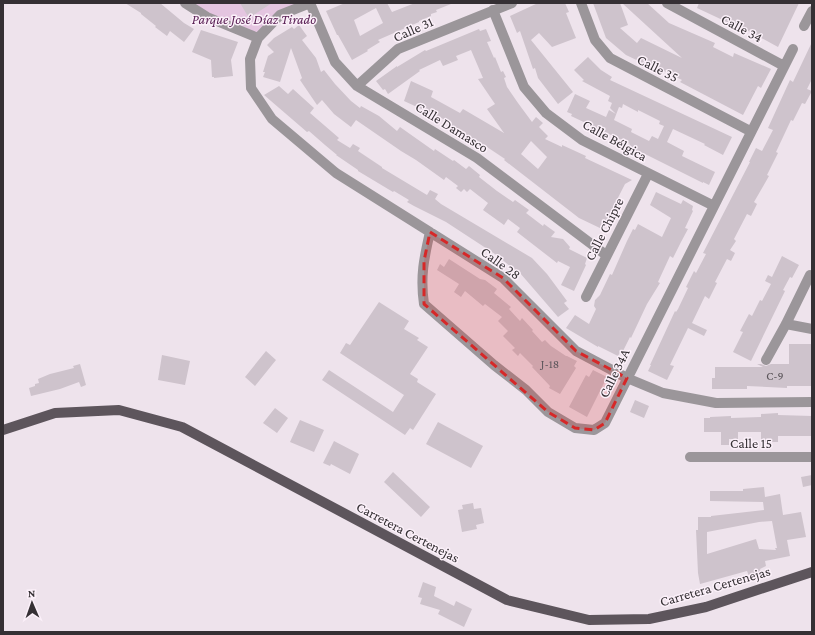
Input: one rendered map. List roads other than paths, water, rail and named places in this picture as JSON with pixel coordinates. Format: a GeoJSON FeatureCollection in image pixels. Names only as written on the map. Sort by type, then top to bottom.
{"type":"FeatureCollection","features":[{"type":"Feature","properties":{"kind":"main road","name":"Carretera Certenejas"},"geometry":{"type":"LineString","coordinates":[[3,430],[55,413],[119,410],[182,427],[507,600],[589,620],[649,619],[706,607],[812,572]]}},
{"type":"Feature","properties":{"kind":"street"},"geometry":{"type":"LineString","coordinates":[[185,3],[207,17],[258,38],[280,15],[310,3]]}},
{"type":"Feature","properties":{"kind":"street","name":"Calle Damasco"},"geometry":{"type":"LineString","coordinates":[[310,3],[335,62],[356,86],[477,158],[606,255]]}},
{"type":"Feature","properties":{"kind":"street","name":"Calle 31"},"geometry":{"type":"LineString","coordinates":[[356,86],[398,50],[512,3]]}},
{"type":"Feature","properties":{"kind":"street","name":"Calle 35"},"geometry":{"type":"LineString","coordinates":[[581,3],[595,40],[610,58],[750,132]]}},
{"type":"Feature","properties":{"kind":"street","name":"Calle 34"},"geometry":{"type":"LineString","coordinates":[[667,3],[784,66]]}},
{"type":"Feature","properties":{"kind":"street","name":"Calle Bélgica"},"geometry":{"type":"LineString","coordinates":[[493,10],[524,87],[546,113],[582,140],[714,206]]}},
{"type":"Feature","properties":{"kind":"street"},"geometry":{"type":"LineString","coordinates":[[804,26],[812,11]]}},
{"type":"Feature","properties":{"kind":"street","name":"Calle 28"},"geometry":{"type":"LineString","coordinates":[[258,38],[250,59],[251,88],[272,119],[336,173],[503,278],[576,351],[627,378],[663,394],[716,403],[812,402]]}},
{"type":"Feature","properties":{"kind":"street","name":"Calle 34A"},"geometry":{"type":"LineString","coordinates":[[430,232],[424,261],[422,286],[424,304],[494,365],[526,390],[548,412],[575,428],[594,430],[605,423],[792,49]]}},
{"type":"Feature","properties":{"kind":"street","name":"Calle Chipre"},"geometry":{"type":"LineString","coordinates":[[586,297],[648,174]]}},
{"type":"Feature","properties":{"kind":"street"},"geometry":{"type":"LineString","coordinates":[[766,360],[786,324],[810,275]]}},
{"type":"Feature","properties":{"kind":"street"},"geometry":{"type":"LineString","coordinates":[[786,324],[812,329]]}},
{"type":"Feature","properties":{"kind":"street","name":"Calle 15"},"geometry":{"type":"LineString","coordinates":[[690,457],[812,457]]}},
{"type":"Feature","properties":{"kind":"park label","name":"Parque José Díaz Tirado"},"geometry":{"type":"Point","coordinates":[254,19]}}]}
